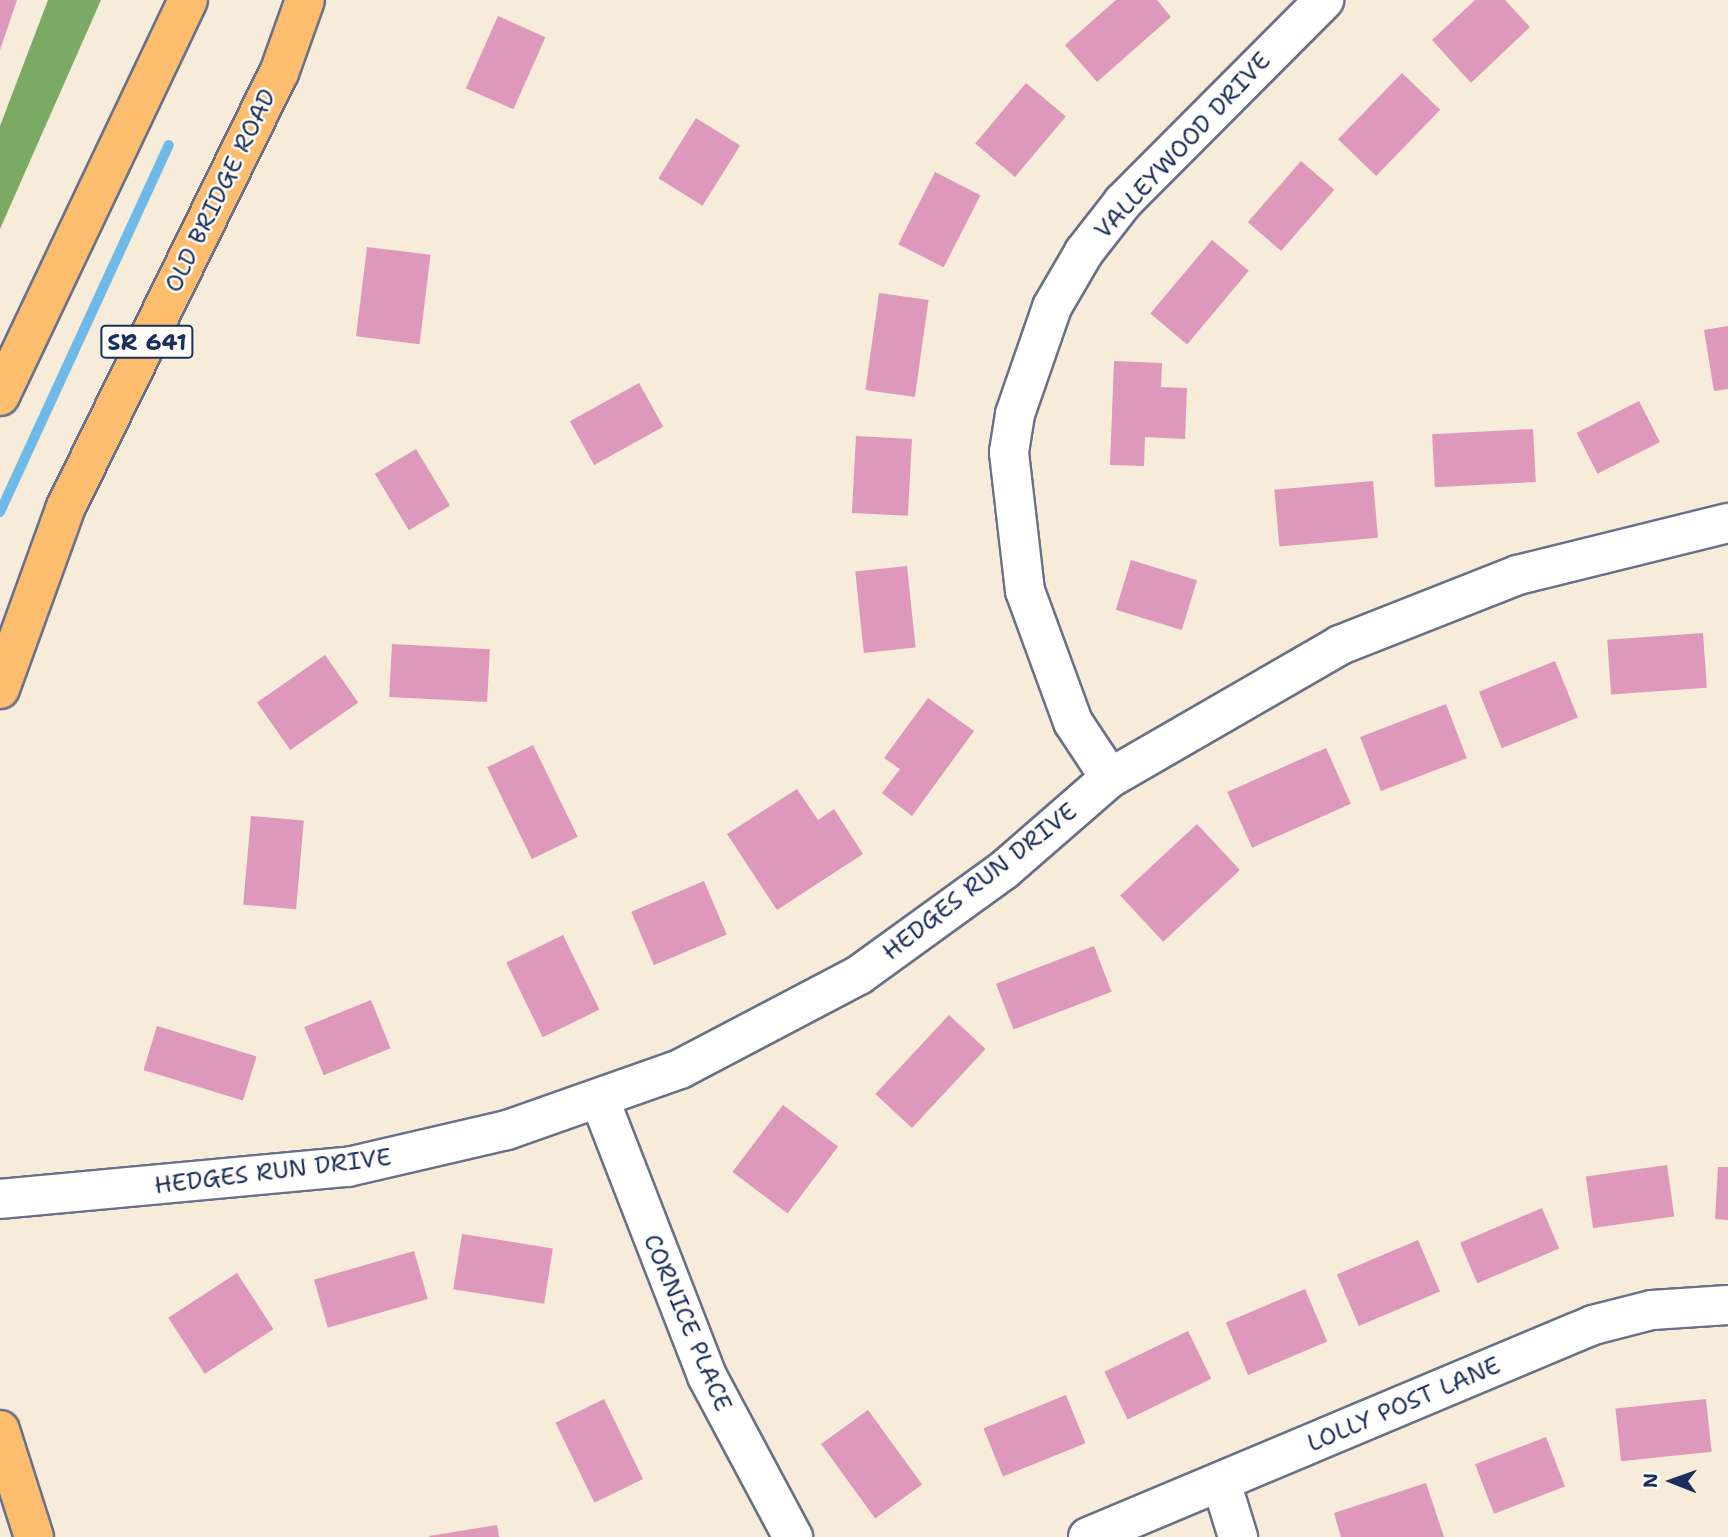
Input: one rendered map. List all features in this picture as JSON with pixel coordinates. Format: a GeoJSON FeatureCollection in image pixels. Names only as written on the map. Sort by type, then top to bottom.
{"type":"FeatureCollection","features":[{"type":"Feature","properties":{"kind":"main road"},"geometry":{"type":"LineString","coordinates":[[0,396],[188,0]]}},
{"type":"Feature","properties":{"kind":"main road","name":"OLD BRIDGE ROAD"},"geometry":{"type":"LineString","coordinates":[[0,689],[65,509],[279,73],[305,0]]}},
{"type":"Feature","properties":{"kind":"main road"},"geometry":{"type":"LineString","coordinates":[[0,1430],[34,1537]]}},
{"type":"Feature","properties":{"kind":"street","name":"VALLEYWOOD DRIVE"},"geometry":{"type":"LineString","coordinates":[[1110,778],[1073,722],[1025,591],[1009,452],[1015,414],[1052,307],[1084,252],[1123,202],[1324,0]]}},
{"type":"Feature","properties":{"kind":"street","name":"HEDGES RUN DRIVE"},"geometry":{"type":"LineString","coordinates":[[0,1199],[348,1167],[462,1143],[600,1100],[762,1030],[859,975],[1004,870],[1110,778],[1196,723],[1415,611],[1530,571],[1728,523]]}},
{"type":"Feature","properties":{"kind":"street","name":"CORNICE PLACE"},"geometry":{"type":"LineString","coordinates":[[600,1100],[707,1376],[793,1537]]}},
{"type":"Feature","properties":{"kind":"street","name":"LOLLY POST LANE"},"geometry":{"type":"LineString","coordinates":[[1088,1537],[1593,1325],[1652,1310],[1728,1305]]}},
{"type":"Feature","properties":{"kind":"street"},"geometry":{"type":"LineString","coordinates":[[1221,1482],[1238,1537]]}},
{"type":"Feature","properties":{"kind":"green space"},"geometry":{"type":"Polygon","coordinates":[[[48,0],[101,0],[0,229],[0,126],[48,0]]]}},
{"type":"Feature","properties":{"kind":"building"},"geometry":{"type":"Polygon","coordinates":[[[0,0],[17,0],[0,50],[0,0]]]}},
{"type":"Feature","properties":{"kind":"building"},"geometry":{"type":"Polygon","coordinates":[[[1116,0],[1157,0],[1171,17],[1097,82],[1065,45],[1116,0]]]}},
{"type":"Feature","properties":{"kind":"building"},"geometry":{"type":"Polygon","coordinates":[[[1475,0],[1505,0],[1530,27],[1471,83],[1432,40],[1475,0]]]}},
{"type":"Feature","properties":{"kind":"building"},"geometry":{"type":"Polygon","coordinates":[[[498,16],[546,37],[513,109],[466,88],[498,16]]]}},
{"type":"Feature","properties":{"kind":"building"},"geometry":{"type":"Polygon","coordinates":[[[1402,73],[1440,110],[1376,176],[1338,139],[1402,73]]]}},
{"type":"Feature","properties":{"kind":"building"},"geometry":{"type":"Polygon","coordinates":[[[1026,83],[1066,116],[1015,177],[975,144],[1026,83]]]}},
{"type":"Feature","properties":{"kind":"building"},"geometry":{"type":"Polygon","coordinates":[[[696,118],[740,146],[702,206],[658,178],[696,118]]]}},
{"type":"Feature","properties":{"kind":"building"},"geometry":{"type":"Polygon","coordinates":[[[1301,161],[1334,190],[1281,251],[1248,222],[1301,161]]]}},
{"type":"Feature","properties":{"kind":"building"},"geometry":{"type":"Polygon","coordinates":[[[935,172],[980,195],[944,267],[898,244],[935,172]]]}},
{"type":"Feature","properties":{"kind":"building"},"geometry":{"type":"Polygon","coordinates":[[[1212,240],[1249,271],[1187,344],[1150,314],[1212,240]]]}},
{"type":"Feature","properties":{"kind":"building"},"geometry":{"type":"Polygon","coordinates":[[[367,247],[431,255],[420,344],[356,336],[367,247]]]}},
{"type":"Feature","properties":{"kind":"building"},"geometry":{"type":"Polygon","coordinates":[[[879,293],[929,300],[915,397],[865,390],[879,293]]]}},
{"type":"Feature","properties":{"kind":"building"},"geometry":{"type":"Polygon","coordinates":[[[1728,326],[1728,389],[1714,391],[1704,330],[1728,326]]]}},
{"type":"Feature","properties":{"kind":"building"},"geometry":{"type":"Polygon","coordinates":[[[1114,361],[1162,363],[1161,387],[1187,388],[1185,439],[1145,437],[1144,466],[1110,465],[1114,361]]]}},
{"type":"Feature","properties":{"kind":"building"},"geometry":{"type":"Polygon","coordinates":[[[639,383],[663,427],[594,465],[570,421],[639,383]]]}},
{"type":"Feature","properties":{"kind":"building"},"geometry":{"type":"Polygon","coordinates":[[[1639,401],[1660,442],[1598,474],[1577,433],[1639,401]]]}},
{"type":"Feature","properties":{"kind":"building"},"geometry":{"type":"Polygon","coordinates":[[[1533,429],[1536,482],[1435,487],[1432,434],[1533,429]]]}},
{"type":"Feature","properties":{"kind":"building"},"geometry":{"type":"Polygon","coordinates":[[[856,436],[912,439],[908,516],[852,513],[856,436]]]}},
{"type":"Feature","properties":{"kind":"building"},"geometry":{"type":"Polygon","coordinates":[[[416,449],[450,506],[409,530],[375,474],[416,449]]]}},
{"type":"Feature","properties":{"kind":"building"},"geometry":{"type":"Polygon","coordinates":[[[1373,481],[1378,538],[1279,546],[1274,490],[1373,481]]]}},
{"type":"Feature","properties":{"kind":"building"},"geometry":{"type":"Polygon","coordinates":[[[1131,560],[1197,580],[1182,630],[1116,610],[1131,560]]]}},
{"type":"Feature","properties":{"kind":"building"},"geometry":{"type":"Polygon","coordinates":[[[907,566],[916,648],[864,653],[855,571],[907,566]]]}},
{"type":"Feature","properties":{"kind":"building"},"geometry":{"type":"Polygon","coordinates":[[[1703,633],[1707,688],[1611,695],[1607,640],[1703,633]]]}},
{"type":"Feature","properties":{"kind":"building"},"geometry":{"type":"Polygon","coordinates":[[[392,644],[490,649],[487,702],[389,697],[392,644]]]}},
{"type":"Feature","properties":{"kind":"building"},"geometry":{"type":"Polygon","coordinates":[[[325,655],[358,703],[290,750],[257,703],[325,655]]]}},
{"type":"Feature","properties":{"kind":"building"},"geometry":{"type":"Polygon","coordinates":[[[1555,661],[1578,718],[1502,748],[1479,692],[1555,661]]]}},
{"type":"Feature","properties":{"kind":"building"},"geometry":{"type":"Polygon","coordinates":[[[928,698],[974,731],[912,816],[882,793],[900,769],[884,758],[928,698]]]}},
{"type":"Feature","properties":{"kind":"building"},"geometry":{"type":"Polygon","coordinates":[[[1446,704],[1467,758],[1381,791],[1360,737],[1446,704]]]}},
{"type":"Feature","properties":{"kind":"building"},"geometry":{"type":"Polygon","coordinates":[[[533,745],[578,837],[532,859],[487,767],[533,745]]]}},
{"type":"Feature","properties":{"kind":"building"},"geometry":{"type":"Polygon","coordinates":[[[1326,748],[1351,804],[1252,848],[1227,792],[1326,748]]]}},
{"type":"Feature","properties":{"kind":"building"},"geometry":{"type":"Polygon","coordinates":[[[797,789],[818,820],[834,809],[863,854],[777,910],[727,834],[797,789]]]}},
{"type":"Feature","properties":{"kind":"building"},"geometry":{"type":"Polygon","coordinates":[[[251,816],[304,821],[296,909],[243,905],[251,816]]]}},
{"type":"Feature","properties":{"kind":"building"},"geometry":{"type":"Polygon","coordinates":[[[1197,824],[1240,870],[1163,942],[1120,896],[1197,824]]]}},
{"type":"Feature","properties":{"kind":"building"},"geometry":{"type":"Polygon","coordinates":[[[704,881],[727,934],[654,965],[631,912],[704,881]]]}},
{"type":"Feature","properties":{"kind":"building"},"geometry":{"type":"Polygon","coordinates":[[[563,935],[599,1010],[543,1037],[506,963],[563,935]]]}},
{"type":"Feature","properties":{"kind":"building"},"geometry":{"type":"Polygon","coordinates":[[[1094,946],[1112,992],[1014,1029],[996,984],[1094,946]]]}},
{"type":"Feature","properties":{"kind":"building"},"geometry":{"type":"Polygon","coordinates":[[[371,1000],[390,1048],[324,1075],[304,1027],[371,1000]]]}},
{"type":"Feature","properties":{"kind":"building"},"geometry":{"type":"Polygon","coordinates":[[[949,1015],[986,1049],[912,1128],[875,1094],[949,1015]]]}},
{"type":"Feature","properties":{"kind":"building"},"geometry":{"type":"Polygon","coordinates":[[[157,1026],[256,1056],[243,1100],[144,1070],[157,1026]]]}},
{"type":"Feature","properties":{"kind":"building"},"geometry":{"type":"Polygon","coordinates":[[[783,1105],[838,1147],[788,1214],[732,1172],[783,1105]]]}},
{"type":"Feature","properties":{"kind":"building"},"geometry":{"type":"Polygon","coordinates":[[[1667,1165],[1674,1216],[1593,1228],[1586,1176],[1667,1165]]]}},
{"type":"Feature","properties":{"kind":"building"},"geometry":{"type":"Polygon","coordinates":[[[1718,1167],[1728,1167],[1728,1220],[1715,1219],[1718,1167]]]}},
{"type":"Feature","properties":{"kind":"building"},"geometry":{"type":"Polygon","coordinates":[[[1542,1208],[1559,1249],[1477,1283],[1460,1243],[1542,1208]]]}},
{"type":"Feature","properties":{"kind":"building"},"geometry":{"type":"Polygon","coordinates":[[[462,1234],[553,1248],[544,1304],[453,1289],[462,1234]]]}},
{"type":"Feature","properties":{"kind":"building"},"geometry":{"type":"Polygon","coordinates":[[[1418,1240],[1440,1292],[1359,1326],[1337,1274],[1418,1240]]]}},
{"type":"Feature","properties":{"kind":"building"},"geometry":{"type":"Polygon","coordinates":[[[414,1251],[428,1299],[328,1328],[314,1280],[414,1251]]]}},
{"type":"Feature","properties":{"kind":"building"},"geometry":{"type":"Polygon","coordinates":[[[237,1273],[273,1329],[205,1374],[168,1318],[237,1273]]]}},
{"type":"Feature","properties":{"kind":"building"},"geometry":{"type":"Polygon","coordinates":[[[1305,1289],[1327,1341],[1248,1375],[1226,1323],[1305,1289]]]}},
{"type":"Feature","properties":{"kind":"building"},"geometry":{"type":"Polygon","coordinates":[[[1188,1331],[1211,1379],[1128,1419],[1104,1372],[1188,1331]]]}},
{"type":"Feature","properties":{"kind":"building"},"geometry":{"type":"Polygon","coordinates":[[[1066,1395],[1085,1443],[1003,1477],[983,1428],[1066,1395]]]}},
{"type":"Feature","properties":{"kind":"building"},"geometry":{"type":"Polygon","coordinates":[[[604,1399],[643,1479],[594,1503],[555,1423],[604,1399]]]}},
{"type":"Feature","properties":{"kind":"building"},"geometry":{"type":"Polygon","coordinates":[[[1706,1399],[1712,1452],[1621,1461],[1615,1409],[1706,1399]]]}},
{"type":"Feature","properties":{"kind":"building"},"geometry":{"type":"Polygon","coordinates":[[[868,1410],[922,1484],[875,1519],[821,1444],[868,1410]]]}},
{"type":"Feature","properties":{"kind":"building"},"geometry":{"type":"Polygon","coordinates":[[[1546,1437],[1565,1486],[1494,1514],[1475,1464],[1546,1437]]]}},
{"type":"Feature","properties":{"kind":"building"},"geometry":{"type":"Polygon","coordinates":[[[1426,1483],[1444,1537],[1341,1537],[1334,1513],[1426,1483]]]}},
{"type":"Feature","properties":{"kind":"building"},"geometry":{"type":"Polygon","coordinates":[[[497,1525],[499,1537],[429,1536],[497,1525]]]}},
{"type":"Feature","properties":{"kind":"waterway"},"geometry":{"type":"LineString","coordinates":[[0,512],[169,145]]}}]}
